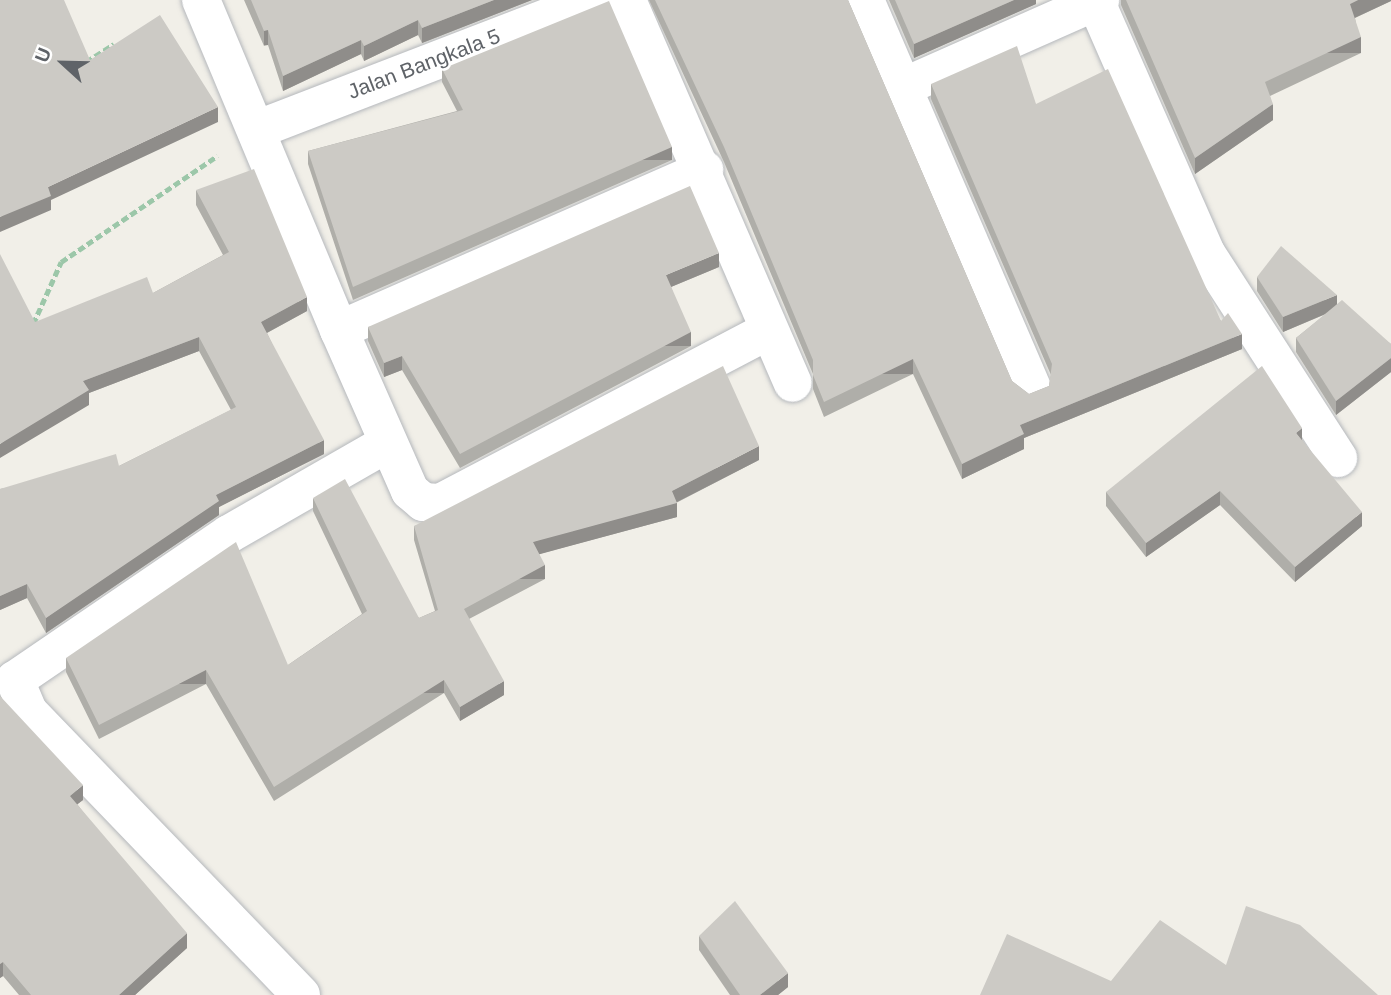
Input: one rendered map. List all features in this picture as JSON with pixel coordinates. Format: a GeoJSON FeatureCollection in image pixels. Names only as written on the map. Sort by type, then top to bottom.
{"type":"FeatureCollection","features":[{"type":"Feature","properties":{"kind":"street"},"geometry":{"type":"LineString","coordinates":[[201,0],[386,444],[410,491],[423,502],[440,503],[768,331]]}},
{"type":"Feature","properties":{"kind":"street","name":"Jalan Bangkala 5"},"geometry":{"type":"LineString","coordinates":[[256,130],[593,0]]}},
{"type":"Feature","properties":{"kind":"street"},"geometry":{"type":"LineString","coordinates":[[627,0],[704,170],[768,331],[793,383]]}},
{"type":"Feature","properties":{"kind":"street"},"geometry":{"type":"LineString","coordinates":[[864,0],[1032,387]]}},
{"type":"Feature","properties":{"kind":"street"},"geometry":{"type":"LineString","coordinates":[[901,88],[1097,1],[1206,253],[1338,458]]}},
{"type":"Feature","properties":{"kind":"street"},"geometry":{"type":"LineString","coordinates":[[340,330],[704,170]]}},
{"type":"Feature","properties":{"kind":"street"},"geometry":{"type":"LineString","coordinates":[[301,995],[28,711],[15,680],[229,534],[386,444]]}},
{"type":"Feature","properties":{"kind":"path"},"geometry":{"type":"LineString","coordinates":[[82,64],[117,43]]}},
{"type":"Feature","properties":{"kind":"path"},"geometry":{"type":"LineString","coordinates":[[25,334],[40,315],[61,262],[256,130]]}},
{"type":"Feature","properties":{"kind":"building"},"geometry":{"type":"Polygon","coordinates":[[[0,0],[64,0],[90,60],[160,15],[218,107],[48,187],[51,196],[0,217],[0,0]]]}},
{"type":"Feature","properties":{"kind":"building"},"geometry":{"type":"Polygon","coordinates":[[[251,0],[494,0],[422,28],[418,20],[364,46],[361,40],[283,76],[268,30],[264,31],[251,0]]]}},
{"type":"Feature","properties":{"kind":"building"},"geometry":{"type":"Polygon","coordinates":[[[655,0],[848,0],[1012,381],[1029,394],[1049,386],[1052,364],[931,84],[1017,46],[1036,104],[1108,69],[1221,321],[1228,313],[1242,334],[1020,425],[1024,434],[962,464],[913,359],[824,402],[813,375],[813,360],[724,147],[655,0]]]}},
{"type":"Feature","properties":{"kind":"building"},"geometry":{"type":"Polygon","coordinates":[[[895,0],[1014,0],[914,44],[895,0]]]}},
{"type":"Feature","properties":{"kind":"building"},"geometry":{"type":"Polygon","coordinates":[[[1126,0],[1358,0],[1350,4],[1361,37],[1265,82],[1273,104],[1195,158],[1126,0]]]}},
{"type":"Feature","properties":{"kind":"building"},"geometry":{"type":"Polygon","coordinates":[[[609,1],[672,147],[353,287],[308,151],[463,110],[442,69],[609,1]]]}},
{"type":"Feature","properties":{"kind":"building"},"geometry":{"type":"Polygon","coordinates":[[[254,169],[307,297],[261,322],[324,440],[216,495],[219,501],[46,618],[27,584],[0,596],[0,489],[116,454],[119,466],[236,407],[199,337],[83,381],[89,390],[0,444],[0,254],[35,322],[147,277],[153,293],[229,252],[196,190],[254,169]]]}},
{"type":"Feature","properties":{"kind":"building"},"geometry":{"type":"Polygon","coordinates":[[[690,186],[719,253],[666,275],[691,332],[460,454],[402,356],[384,363],[368,327],[690,186]]]}},
{"type":"Feature","properties":{"kind":"building"},"geometry":{"type":"Polygon","coordinates":[[[1281,246],[1337,295],[1283,317],[1257,277],[1281,246]]]}},
{"type":"Feature","properties":{"kind":"building"},"geometry":{"type":"Polygon","coordinates":[[[1342,300],[1391,344],[1391,358],[1336,401],[1296,338],[1342,300]]]}},
{"type":"Feature","properties":{"kind":"building"},"geometry":{"type":"Polygon","coordinates":[[[723,366],[759,446],[672,491],[677,503],[533,542],[545,565],[464,609],[504,681],[460,707],[444,680],[274,787],[206,670],[99,725],[66,658],[236,542],[288,665],[367,611],[313,498],[345,479],[419,618],[438,610],[414,526],[723,366]]]}},
{"type":"Feature","properties":{"kind":"building"},"geometry":{"type":"Polygon","coordinates":[[[1262,366],[1302,428],[1296,433],[1362,512],[1295,567],[1220,491],[1146,543],[1106,492],[1262,366]]]}},
{"type":"Feature","properties":{"kind":"building"},"geometry":{"type":"Polygon","coordinates":[[[0,696],[83,785],[70,796],[187,933],[119,995],[31,995],[3,962],[0,964],[0,696]]]}},
{"type":"Feature","properties":{"kind":"building"},"geometry":{"type":"Polygon","coordinates":[[[735,901],[788,973],[760,995],[740,995],[699,936],[735,901]]]}},
{"type":"Feature","properties":{"kind":"building"},"geometry":{"type":"Polygon","coordinates":[[[1246,906],[1300,925],[1378,995],[980,995],[1007,934],[1111,981],[1160,920],[1226,965],[1246,906]]]}}]}
